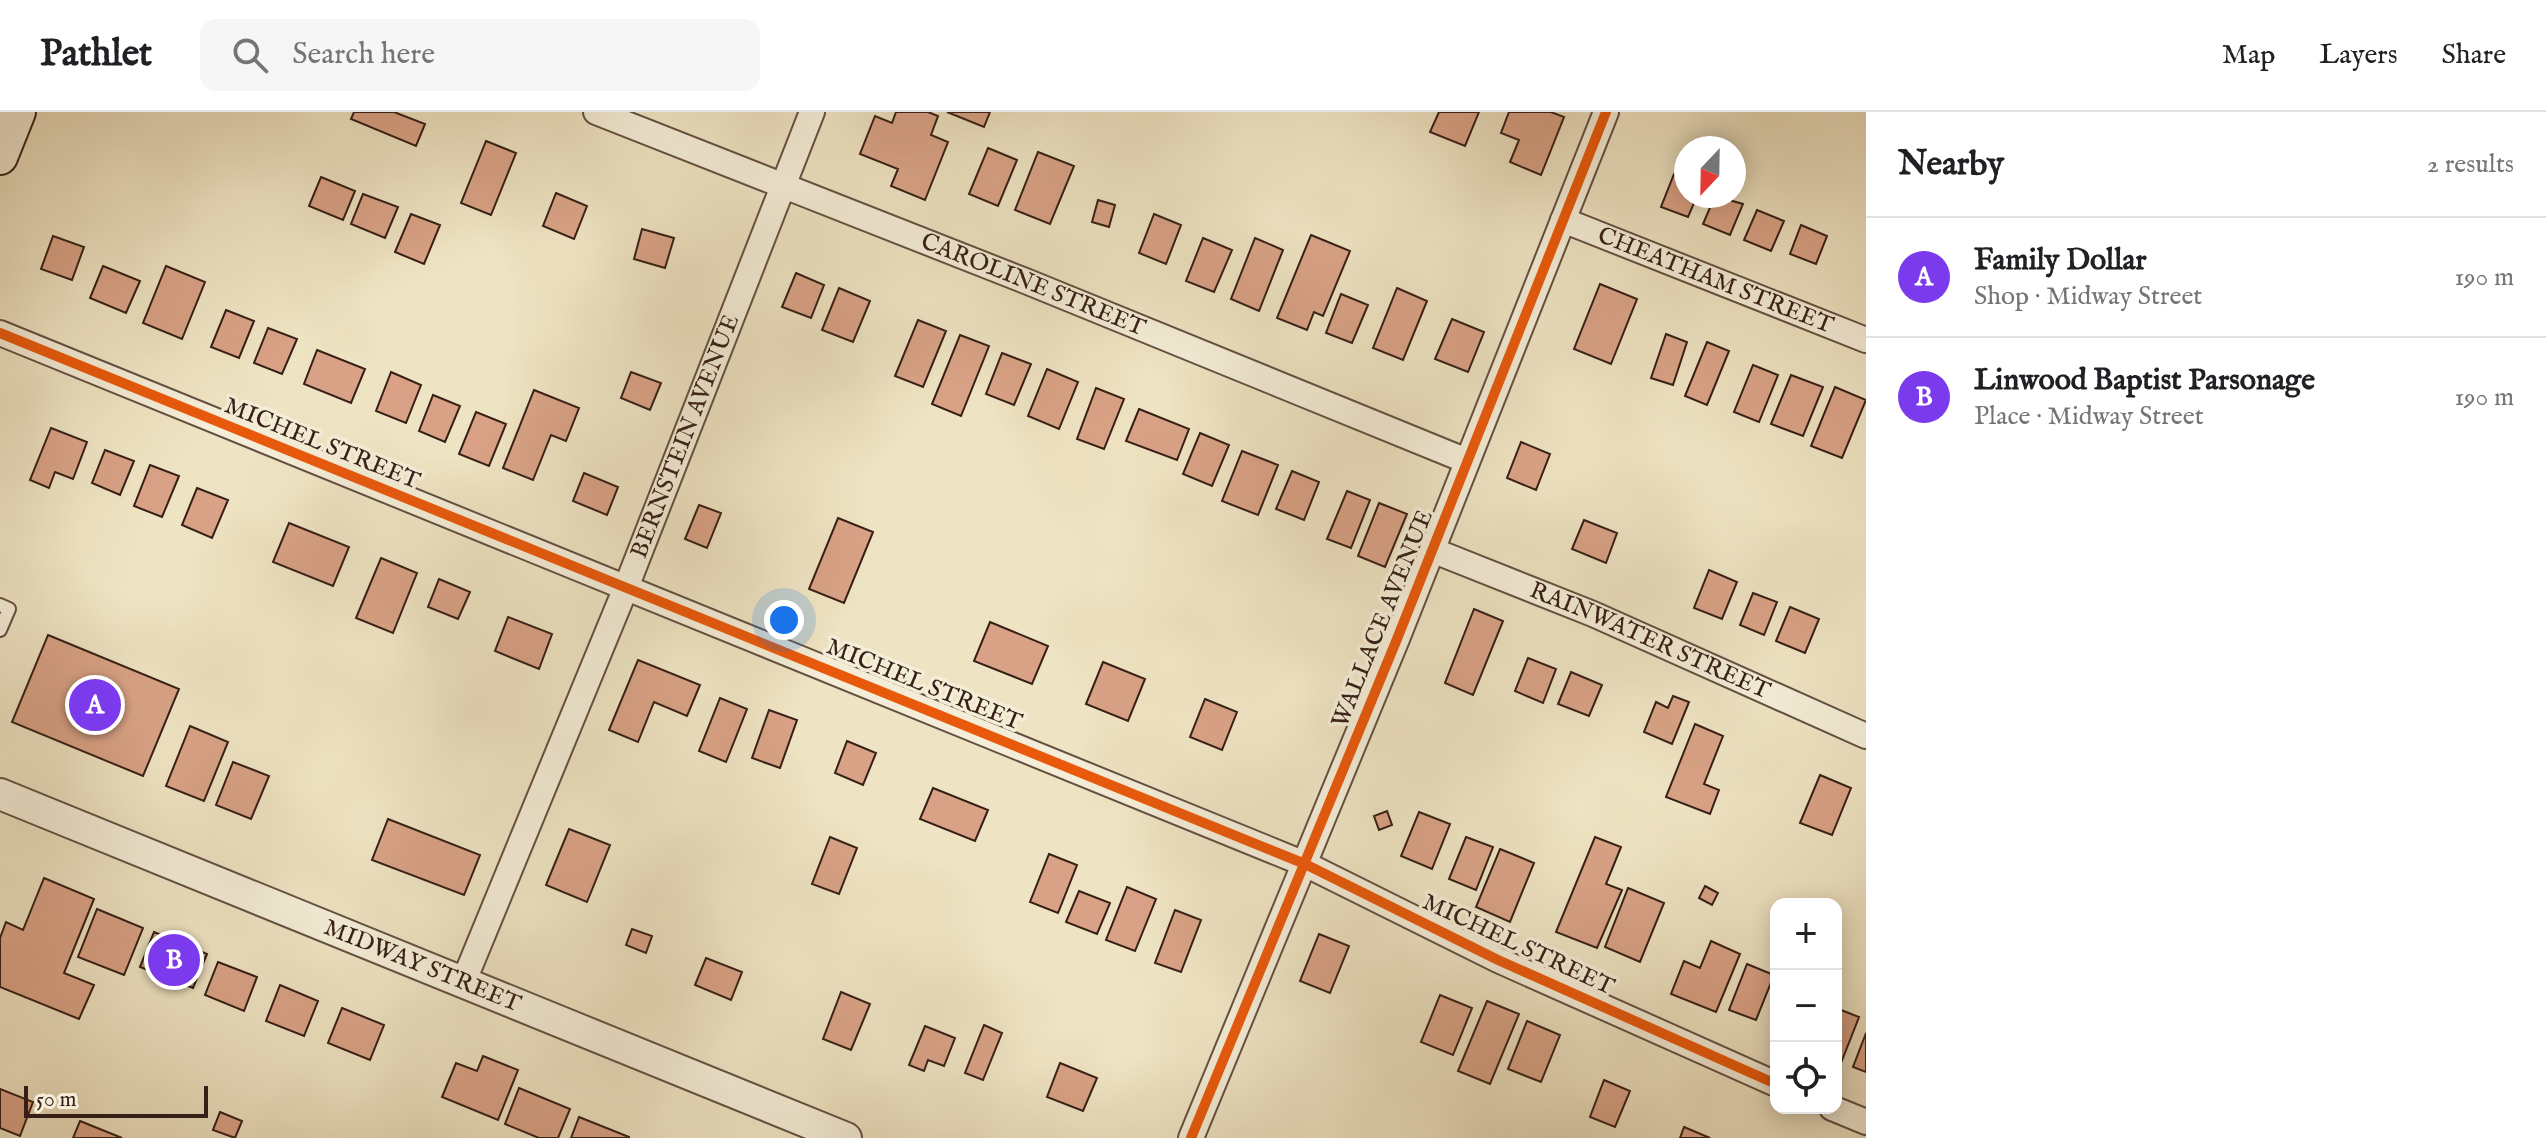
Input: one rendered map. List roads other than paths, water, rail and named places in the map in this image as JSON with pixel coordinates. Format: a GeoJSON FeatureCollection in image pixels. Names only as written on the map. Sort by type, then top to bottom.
{"type":"FeatureCollection","features":[{"type":"Feature","properties":{"kind":"main road"},"geometry":{"type":"LineString","coordinates":[[0,157],[18,112]]}},
{"type":"Feature","properties":{"kind":"street","name":"CAROLINE STREET"},"geometry":{"type":"LineString","coordinates":[[596,112],[780,187],[1028,282],[1467,461]]}},
{"type":"Feature","properties":{"kind":"street","name":"BERNSTEIN AVENUE"},"geometry":{"type":"LineString","coordinates":[[463,983],[627,585],[780,187],[812,112]]}},
{"type":"Feature","properties":{"kind":"street","name":"WALLACE AVENUE"},"geometry":{"type":"LineString","coordinates":[[1191,1138],[1305,864],[1606,112]]}},
{"type":"Feature","properties":{"kind":"street","name":"CHEATHAM STREET"},"geometry":{"type":"LineString","coordinates":[[1563,220],[1866,340]]}},
{"type":"Feature","properties":{"kind":"street","name":"MICHEL STREET"},"geometry":{"type":"LineString","coordinates":[[0,333],[627,585],[1305,864],[1498,960],[1770,1081]]}},
{"type":"Feature","properties":{"kind":"street","name":"RAINWATER STREET"},"geometry":{"type":"LineString","coordinates":[[1432,550],[1593,614],[1866,736]]}},
{"type":"Feature","properties":{"kind":"street","name":"MIDWAY STREET"},"geometry":{"type":"LineString","coordinates":[[0,794],[846,1138]]}},
{"type":"Feature","properties":{"kind":"street"},"geometry":{"type":"LineString","coordinates":[[1842,1112],[1866,1122]]}},
{"type":"Feature","properties":{"kind":"lane"},"geometry":{"type":"LineString","coordinates":[[0,605],[9,609],[0,630]]}},
{"type":"Feature","properties":{"kind":"place","name":"Family Dollar"},"geometry":{"type":"Point","coordinates":[95,705]}},
{"type":"Feature","properties":{"kind":"place","name":"Linwood Baptist Parsonage"},"geometry":{"type":"Point","coordinates":[174,960]}}]}
